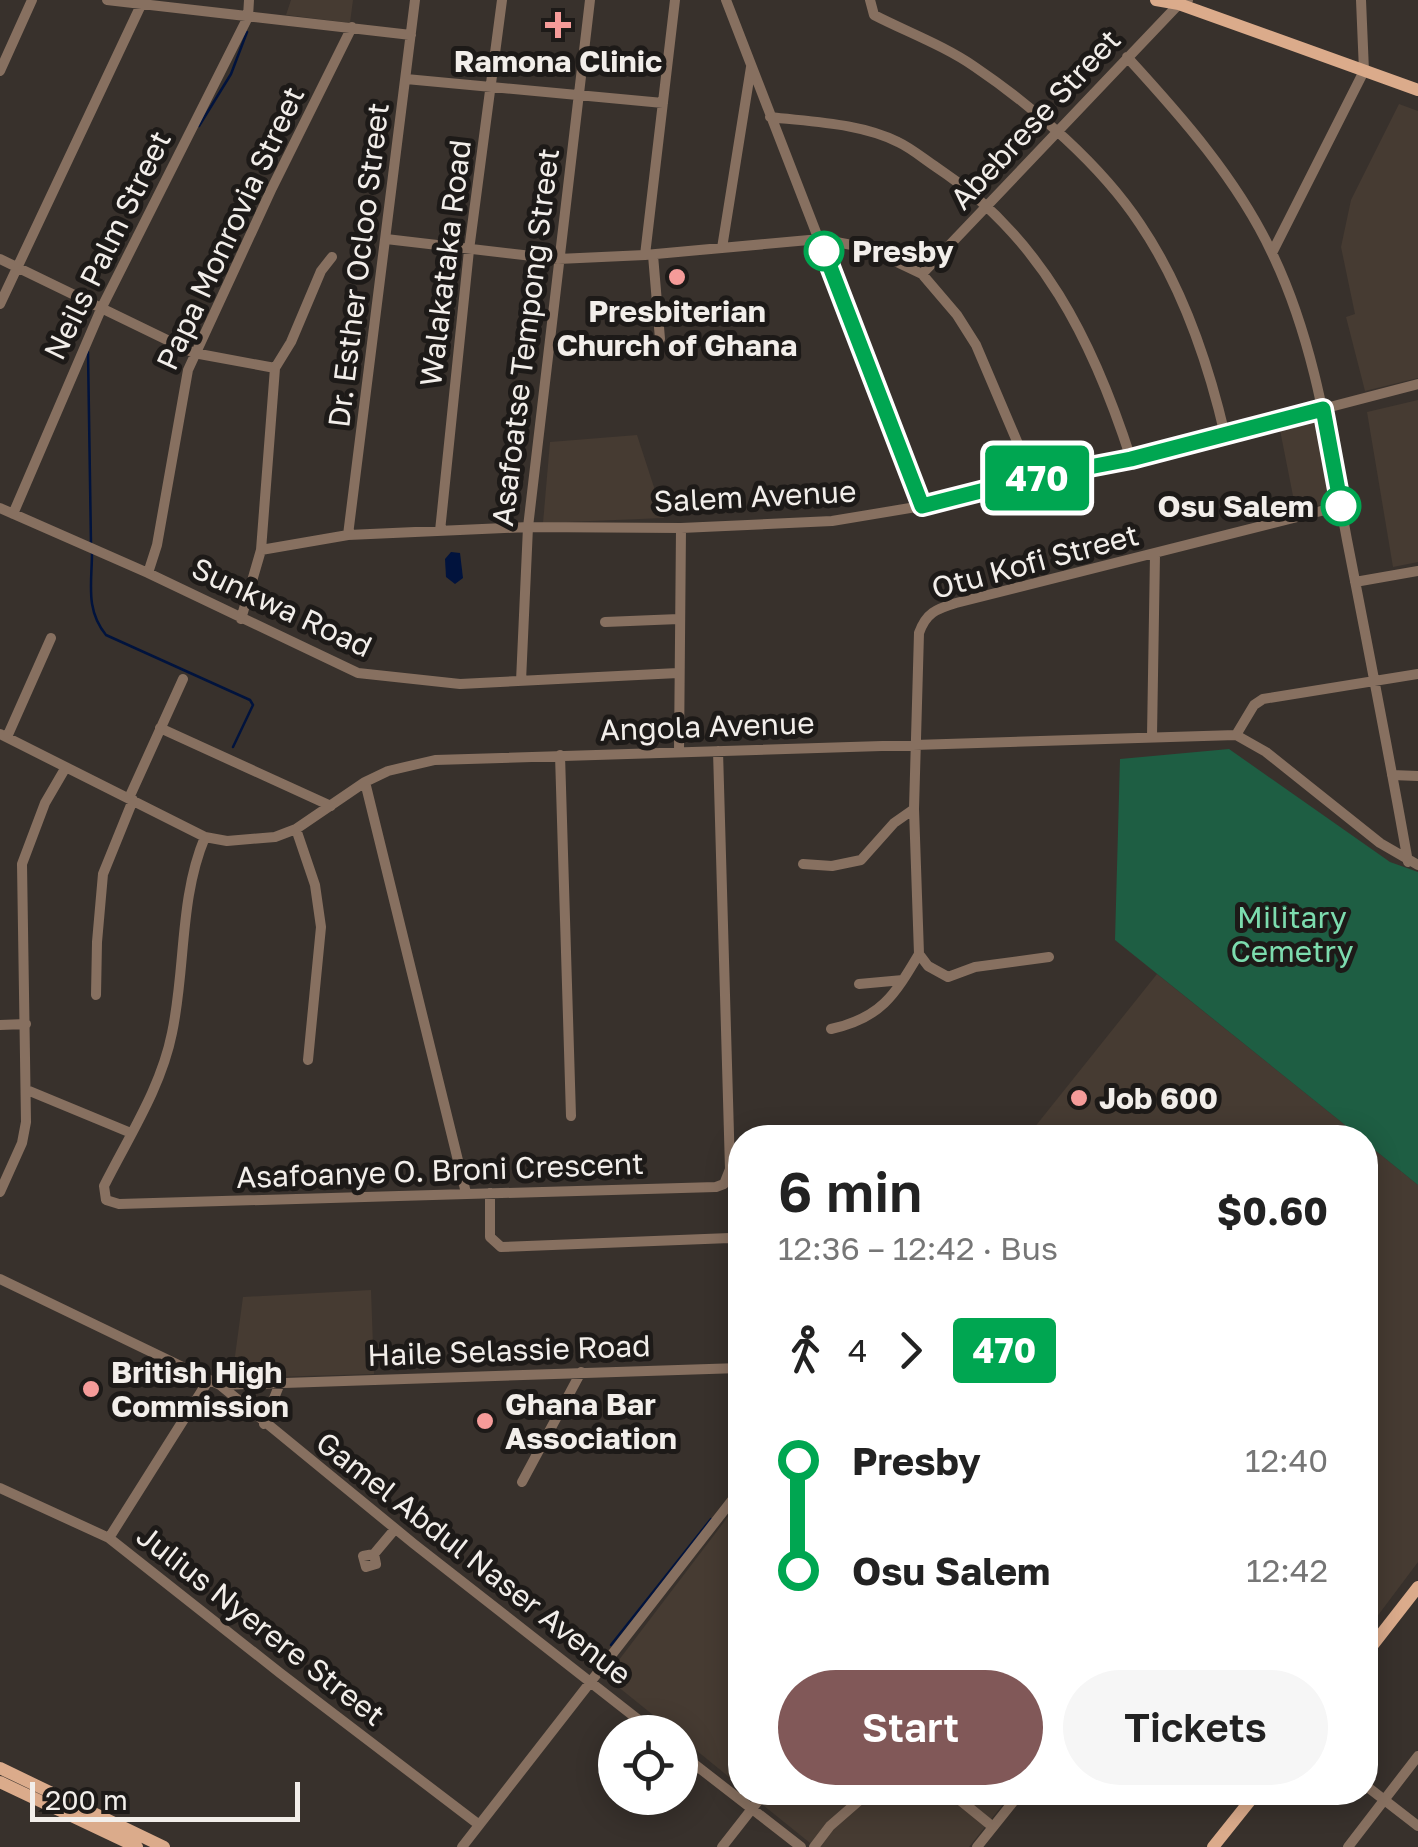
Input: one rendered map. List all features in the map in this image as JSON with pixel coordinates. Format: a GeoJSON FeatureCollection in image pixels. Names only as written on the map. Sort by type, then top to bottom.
{"type":"FeatureCollection","features":[{"type":"Feature","properties":{"kind":"main road"},"geometry":{"type":"LineString","coordinates":[[1156,0],[1183,2],[1418,90]]}},
{"type":"Feature","properties":{"kind":"main road"},"geometry":{"type":"LineString","coordinates":[[1378,1638],[1418,1587]]}},
{"type":"Feature","properties":{"kind":"main road"},"geometry":{"type":"LineString","coordinates":[[0,1768],[164,1847]]}},
{"type":"Feature","properties":{"kind":"main road"},"geometry":{"type":"LineString","coordinates":[[0,1782],[138,1847]]}},
{"type":"Feature","properties":{"kind":"main road"},"geometry":{"type":"LineString","coordinates":[[1213,1847],[1247,1805]]}},
{"type":"Feature","properties":{"kind":"street"},"geometry":{"type":"LineString","coordinates":[[0,71],[32,0]]}},
{"type":"Feature","properties":{"kind":"street"},"geometry":{"type":"LineString","coordinates":[[107,0],[411,35]]}},
{"type":"Feature","properties":{"kind":"street","name":"Neils Palm Street"},"geometry":{"type":"LineString","coordinates":[[12,514],[102,307],[248,17],[249,0]]}},
{"type":"Feature","properties":{"kind":"street","name":"Dr. Esther Ocloo Street"},"geometry":{"type":"LineString","coordinates":[[348,536],[415,0]]}},
{"type":"Feature","properties":{"kind":"street","name":"Walakataka Road"},"geometry":{"type":"LineString","coordinates":[[440,532],[469,250],[502,0]]}},
{"type":"Feature","properties":{"kind":"street","name":"Asafoatse Tempong Street"},"geometry":{"type":"LineString","coordinates":[[521,681],[528,527],[590,0]]}},
{"type":"Feature","properties":{"kind":"street"},"geometry":{"type":"LineString","coordinates":[[660,339],[649,255],[675,0]]}},
{"type":"Feature","properties":{"kind":"street"},"geometry":{"type":"LineString","coordinates":[[726,0],[922,506]]}},
{"type":"Feature","properties":{"kind":"street"},"geometry":{"type":"LineString","coordinates":[[870,0],[874,14],[974,66],[1057,131],[1110,186],[1140,223],[1164,264],[1204,361],[1224,434]]}},
{"type":"Feature","properties":{"kind":"street"},"geometry":{"type":"LineString","coordinates":[[1272,253],[1364,71],[1361,0]]}},
{"type":"Feature","properties":{"kind":"street","name":"Abebrese Street"},"geometry":{"type":"LineString","coordinates":[[922,274],[1183,2]]}},
{"type":"Feature","properties":{"kind":"street"},"geometry":{"type":"LineString","coordinates":[[0,304],[142,4]]}},
{"type":"Feature","properties":{"kind":"street","name":"Papa Monrovia Street"},"geometry":{"type":"LineString","coordinates":[[148,573],[157,545],[182,392],[194,352],[352,28]]}},
{"type":"Feature","properties":{"kind":"street"},"geometry":{"type":"LineString","coordinates":[[1127,58],[1205,147],[1247,207],[1272,253],[1299,320],[1323,409],[1392,774],[1413,864]]}},
{"type":"Feature","properties":{"kind":"street"},"geometry":{"type":"LineString","coordinates":[[722,248],[751,66]]}},
{"type":"Feature","properties":{"kind":"street"},"geometry":{"type":"LineString","coordinates":[[406,78],[663,104]]}},
{"type":"Feature","properties":{"kind":"street"},"geometry":{"type":"LineString","coordinates":[[770,117],[839,126],[898,142],[988,206],[1027,245],[1059,295],[1106,391],[1131,459]]}},
{"type":"Feature","properties":{"kind":"street"},"geometry":{"type":"LineString","coordinates":[[386,238],[558,259],[820,239],[880,254],[922,274],[957,315],[976,345],[1032,478]]}},
{"type":"Feature","properties":{"kind":"street"},"geometry":{"type":"LineString","coordinates":[[241,618],[261,550],[275,368],[291,342],[321,271],[332,257]]}},
{"type":"Feature","properties":{"kind":"street"},"geometry":{"type":"LineString","coordinates":[[0,258],[194,352],[224,361],[275,368]]}},
{"type":"Feature","properties":{"kind":"street","name":"Salem Avenue"},"geometry":{"type":"LineString","coordinates":[[261,550],[348,536],[528,527],[680,528],[832,522],[1131,459],[1418,384]]}},
{"type":"Feature","properties":{"kind":"street","name":"Otu Kofi Street"},"geometry":{"type":"LineString","coordinates":[[915,745],[919,634],[924,618],[936,609],[1341,506]]}},
{"type":"Feature","properties":{"kind":"street","name":"Sunkwa Road"},"geometry":{"type":"LineString","coordinates":[[0,508],[148,573],[344,668],[380,678],[460,684],[678,673]]}},
{"type":"Feature","properties":{"kind":"street"},"geometry":{"type":"LineString","coordinates":[[679,751],[680,528]]}},
{"type":"Feature","properties":{"kind":"street"},"geometry":{"type":"LineString","coordinates":[[1152,736],[1154,554]]}},
{"type":"Feature","properties":{"kind":"street"},"geometry":{"type":"LineString","coordinates":[[1356,582],[1418,571]]}},
{"type":"Feature","properties":{"kind":"street"},"geometry":{"type":"LineString","coordinates":[[605,622],[679,619]]}},
{"type":"Feature","properties":{"kind":"street"},"geometry":{"type":"LineString","coordinates":[[3,736],[51,638]]}},
{"type":"Feature","properties":{"kind":"street"},"geometry":{"type":"LineString","coordinates":[[1413,864],[1266,752],[1236,735],[1254,705],[1263,699],[1418,674]]}},
{"type":"Feature","properties":{"kind":"street"},"geometry":{"type":"LineString","coordinates":[[96,995],[103,874],[183,679]]}},
{"type":"Feature","properties":{"kind":"street"},"geometry":{"type":"LineString","coordinates":[[160,728],[331,806]]}},
{"type":"Feature","properties":{"kind":"street","name":"Angola Avenue"},"geometry":{"type":"LineString","coordinates":[[3,736],[205,836],[257,841],[296,829],[388,771],[435,760],[1236,735]]}},
{"type":"Feature","properties":{"kind":"street"},"geometry":{"type":"LineString","coordinates":[[831,1028],[857,1023],[890,1000],[919,954],[915,745]]}},
{"type":"Feature","properties":{"kind":"street","name":"Asafoanye O. Broni Crescent"},"geometry":{"type":"LineString","coordinates":[[205,836],[190,881],[178,998],[168,1051],[154,1089],[104,1186],[106,1200],[119,1204],[716,1187],[728,1178],[718,751]]}},
{"type":"Feature","properties":{"kind":"street"},"geometry":{"type":"LineString","coordinates":[[560,755],[571,1116]]}},
{"type":"Feature","properties":{"kind":"street"},"geometry":{"type":"LineString","coordinates":[[0,1192],[22,1143],[27,1090],[22,864],[38,820],[66,768]]}},
{"type":"Feature","properties":{"kind":"street"},"geometry":{"type":"LineString","coordinates":[[1392,774],[1418,776]]}},
{"type":"Feature","properties":{"kind":"street"},"geometry":{"type":"LineString","coordinates":[[365,782],[466,1193]]}},
{"type":"Feature","properties":{"kind":"street"},"geometry":{"type":"LineString","coordinates":[[803,864],[832,866],[860,860],[894,823],[914,809]]}},
{"type":"Feature","properties":{"kind":"street"},"geometry":{"type":"LineString","coordinates":[[296,829],[315,884],[321,927],[308,1060]]}},
{"type":"Feature","properties":{"kind":"street"},"geometry":{"type":"LineString","coordinates":[[919,954],[928,966],[948,978],[975,967],[1049,957]]}},
{"type":"Feature","properties":{"kind":"street"},"geometry":{"type":"LineString","coordinates":[[859,984],[904,980]]}},
{"type":"Feature","properties":{"kind":"street"},"geometry":{"type":"LineString","coordinates":[[0,1025],[26,1024]]}},
{"type":"Feature","properties":{"kind":"street"},"geometry":{"type":"LineString","coordinates":[[27,1090],[131,1133]]}},
{"type":"Feature","properties":{"kind":"street"},"geometry":{"type":"LineString","coordinates":[[490,1193],[490,1237],[500,1246],[728,1238]]}},
{"type":"Feature","properties":{"kind":"street","name":"Gamel Abdul Naser Avenue"},"geometry":{"type":"LineString","coordinates":[[0,1280],[214,1383],[633,1715]]}},
{"type":"Feature","properties":{"kind":"street","name":"Haile Selassie Road"},"geometry":{"type":"LineString","coordinates":[[214,1383],[728,1368]]}},
{"type":"Feature","properties":{"kind":"street"},"geometry":{"type":"LineString","coordinates":[[522,1482],[581,1372]]}},
{"type":"Feature","properties":{"kind":"street"},"geometry":{"type":"LineString","coordinates":[[110,1538],[214,1383]]}},
{"type":"Feature","properties":{"kind":"street"},"geometry":{"type":"LineString","coordinates":[[264,1424],[280,1383]]}},
{"type":"Feature","properties":{"kind":"street","name":"Julius Nyerere Street"},"geometry":{"type":"LineString","coordinates":[[0,1488],[110,1538],[478,1824]]}},
{"type":"Feature","properties":{"kind":"street"},"geometry":{"type":"LineString","coordinates":[[462,1847],[728,1505]]}},
{"type":"Feature","properties":{"kind":"street"},"geometry":{"type":"LineString","coordinates":[[374,1554],[395,1529]]}},
{"type":"Feature","properties":{"kind":"street"},"geometry":{"type":"LineString","coordinates":[[1348,1847],[1418,1756]]}},
{"type":"Feature","properties":{"kind":"street"},"geometry":{"type":"LineString","coordinates":[[698,1769],[728,1793]]}},
{"type":"Feature","properties":{"kind":"street"},"geometry":{"type":"LineString","coordinates":[[1378,1795],[1418,1826]]}},
{"type":"Feature","properties":{"kind":"street"},"geometry":{"type":"LineString","coordinates":[[743,1805],[801,1847]]}},
{"type":"Feature","properties":{"kind":"street"},"geometry":{"type":"LineString","coordinates":[[722,1847],[755,1805]]}},
{"type":"Feature","properties":{"kind":"street"},"geometry":{"type":"LineString","coordinates":[[814,1847],[854,1805]]}},
{"type":"Feature","properties":{"kind":"street"},"geometry":{"type":"LineString","coordinates":[[966,1805],[993,1828]]}},
{"type":"Feature","properties":{"kind":"street"},"geometry":{"type":"LineString","coordinates":[[977,1847],[1011,1805]]}},
{"type":"Feature","properties":{"kind":"shaded area"},"geometry":{"type":"Polygon","coordinates":[[[291,0],[353,0],[350,23],[286,15],[291,0]]]}},
{"type":"Feature","properties":{"kind":"shaded area"},"geometry":{"type":"Polygon","coordinates":[[[1399,104],[1418,111],[1418,378],[1365,391],[1346,317],[1355,314],[1341,247],[1351,200],[1399,104]]]}},
{"type":"Feature","properties":{"kind":"shaded area"},"geometry":{"type":"Polygon","coordinates":[[[1418,400],[1418,562],[1393,567],[1367,412],[1418,400]]]}},
{"type":"Feature","properties":{"kind":"shaded area"},"geometry":{"type":"Polygon","coordinates":[[[1317,420],[1334,502],[1296,511],[1280,430],[1317,420]]]}},
{"type":"Feature","properties":{"kind":"shaded area"},"geometry":{"type":"Polygon","coordinates":[[[637,435],[664,518],[543,523],[550,442],[637,435]]]}},
{"type":"Feature","properties":{"kind":"shaded area"},"geometry":{"type":"Polygon","coordinates":[[[1157,974],[1345,1125],[1036,1125],[1157,974]]]}},
{"type":"Feature","properties":{"kind":"shaded area"},"geometry":{"type":"Polygon","coordinates":[[[1378,1153],[1418,1185],[1418,1562],[1378,1615],[1378,1153]]]}},
{"type":"Feature","properties":{"kind":"shaded area"},"geometry":{"type":"Polygon","coordinates":[[[371,1290],[374,1374],[232,1378],[243,1297],[371,1290]]]}},
{"type":"Feature","properties":{"kind":"shaded area"},"geometry":{"type":"Polygon","coordinates":[[[728,1517],[728,1776],[698,1752],[698,1715],[653,1715],[606,1677],[728,1517]]]}},
{"type":"Feature","properties":{"kind":"shaded area"},"geometry":{"type":"Polygon","coordinates":[[[763,1805],[1002,1805],[969,1847],[815,1847],[763,1805]]]}},
{"type":"Feature","properties":{"kind":"green space","name":"Military Cemetry"},"geometry":{"type":"Polygon","coordinates":[[[1229,749],[1390,862],[1418,872],[1418,1185],[1378,1153],[1378,1125],[1345,1125],[1115,940],[1120,759],[1229,749]]]}},
{"type":"Feature","properties":{"kind":"water"},"geometry":{"type":"Polygon","coordinates":[[[451,552],[460,553],[463,578],[455,584],[446,577],[445,559],[451,552]]]}},
{"type":"Feature","properties":{"kind":"waterway"},"geometry":{"type":"LineString","coordinates":[[199,126],[231,74],[247,32]]}},
{"type":"Feature","properties":{"kind":"waterway"},"geometry":{"type":"LineString","coordinates":[[88,352],[91,544]]}},
{"type":"Feature","properties":{"kind":"waterway"},"geometry":{"type":"LineString","coordinates":[[92,552],[92,605],[106,635],[250,700],[253,705],[233,747]]}},
{"type":"Feature","properties":{"kind":"waterway"},"geometry":{"type":"LineString","coordinates":[[611,1645],[711,1519]]}},
{"type":"Feature","properties":{"kind":"bus line","name":"470"},"geometry":{"type":"LineString","coordinates":[[824,251],[922,506],[1032,478],[1131,459],[1323,409],[1341,506]]}},
{"type":"Feature","properties":{"kind":"place","name":"Ramona Clinic"},"geometry":{"type":"Point","coordinates":[558,25]}},
{"type":"Feature","properties":{"kind":"place","name":"Presby"},"geometry":{"type":"Point","coordinates":[824,251]}},
{"type":"Feature","properties":{"kind":"place","name":"Presbiterian Church of Ghana"},"geometry":{"type":"Point","coordinates":[677,277]}},
{"type":"Feature","properties":{"kind":"place","name":"Osu Salem"},"geometry":{"type":"Point","coordinates":[1341,506]}},
{"type":"Feature","properties":{"kind":"place","name":"Job 600"},"geometry":{"type":"Point","coordinates":[1079,1098]}},
{"type":"Feature","properties":{"kind":"place","name":"British High Commission"},"geometry":{"type":"Point","coordinates":[91,1389]}},
{"type":"Feature","properties":{"kind":"place","name":"Ghana Bar Association"},"geometry":{"type":"Point","coordinates":[485,1421]}}]}
